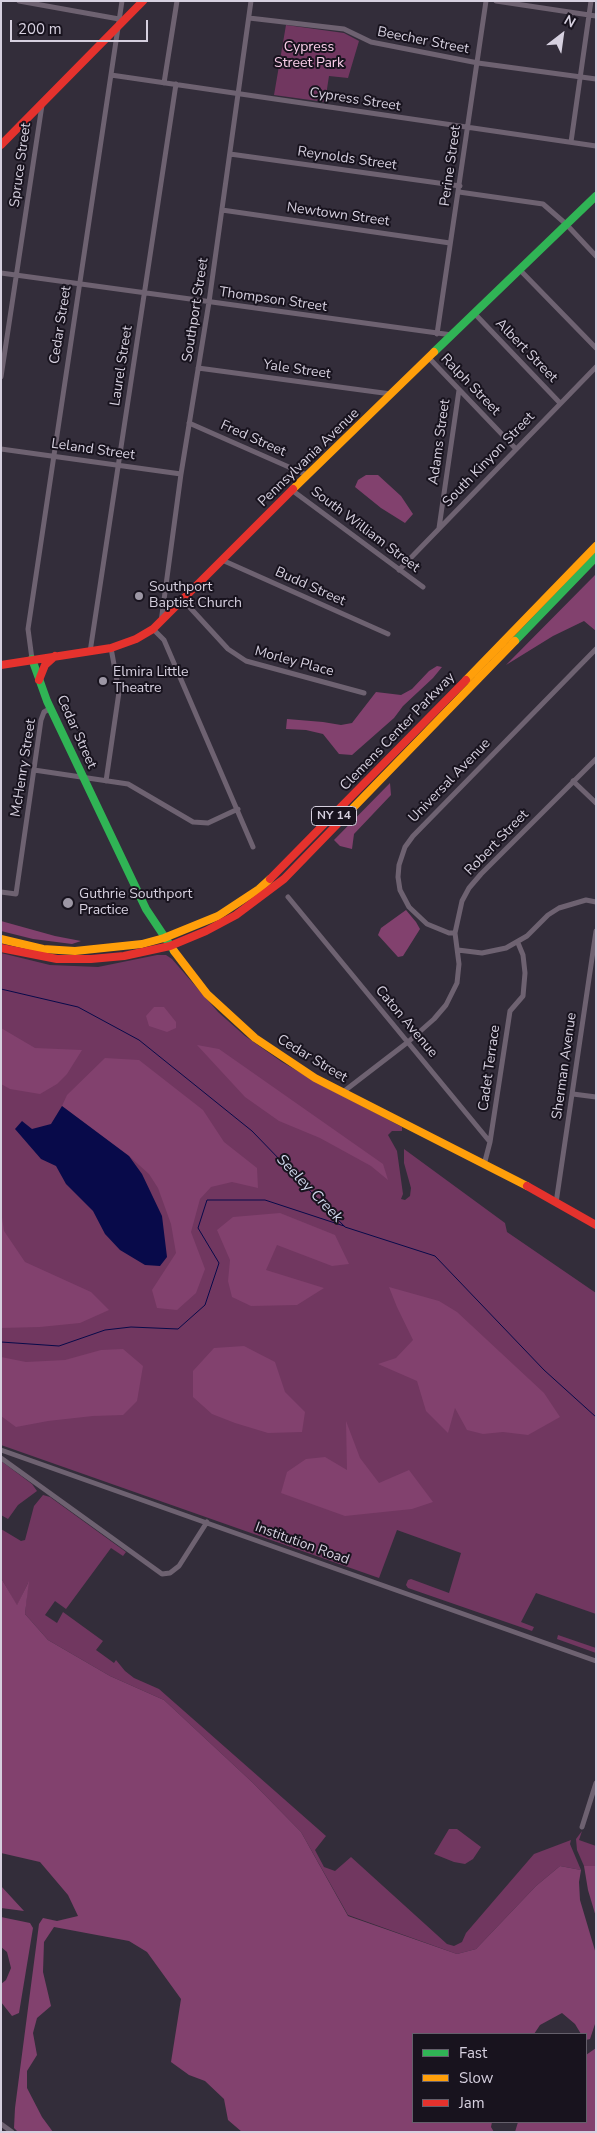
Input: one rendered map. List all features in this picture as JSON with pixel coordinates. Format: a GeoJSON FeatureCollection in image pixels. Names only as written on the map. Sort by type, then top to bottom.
{"type":"FeatureCollection","features":[{"type":"Feature","properties":{"kind":"main road"},"geometry":{"type":"LineString","coordinates":[[1,145],[118,23],[143,1]]}},
{"type":"Feature","properties":{"kind":"main road","name":"Pennsylvania Avenue"},"geometry":{"type":"LineString","coordinates":[[1,666],[32,659],[111,648],[136,639],[154,629],[307,476],[596,196]]}},
{"type":"Feature","properties":{"kind":"main road","name":"Clemens Center Parkway"},"geometry":{"type":"LineString","coordinates":[[1,939],[43,949],[75,951],[167,942],[225,912],[259,889],[284,867],[596,546]]}},
{"type":"Feature","properties":{"kind":"main road","name":"Clemens Center Parkway"},"geometry":{"type":"LineString","coordinates":[[1,948],[40,957],[74,960],[124,956],[206,931],[236,915],[284,879],[596,557]]}},
{"type":"Feature","properties":{"kind":"main road"},"geometry":{"type":"LineString","coordinates":[[40,680],[45,665],[55,656]]}},
{"type":"Feature","properties":{"kind":"main road","name":"Cedar Street"},"geometry":{"type":"LineString","coordinates":[[32,659],[82,778],[146,909],[167,942],[207,994],[255,1038],[315,1078],[596,1225]]}},
{"type":"Feature","properties":{"kind":"street"},"geometry":{"type":"LineString","coordinates":[[19,1],[118,23]]}},
{"type":"Feature","properties":{"kind":"street","name":"Cedar Street"},"geometry":{"type":"LineString","coordinates":[[32,659],[28,630],[122,1]]}},
{"type":"Feature","properties":{"kind":"street"},"geometry":{"type":"LineString","coordinates":[[164,82],[177,1]]}},
{"type":"Feature","properties":{"kind":"street","name":"Southport Street"},"geometry":{"type":"LineString","coordinates":[[161,622],[181,474],[209,302],[251,1]]}},
{"type":"Feature","properties":{"kind":"street","name":"Perine Street"},"geometry":{"type":"LineString","coordinates":[[437,334],[486,1]]}},
{"type":"Feature","properties":{"kind":"street"},"geometry":{"type":"LineString","coordinates":[[496,1],[596,16]]}},
{"type":"Feature","properties":{"kind":"street"},"geometry":{"type":"LineString","coordinates":[[571,142],[591,1]]}},
{"type":"Feature","properties":{"kind":"street","name":"Beecher Street"},"geometry":{"type":"LineString","coordinates":[[249,18],[344,29],[371,42],[478,63],[596,79]]}},
{"type":"Feature","properties":{"kind":"street","name":"Cypress Street"},"geometry":{"type":"LineString","coordinates":[[111,75],[596,146]]}},
{"type":"Feature","properties":{"kind":"street","name":"Laurel Street"},"geometry":{"type":"LineString","coordinates":[[90,652],[176,84]]}},
{"type":"Feature","properties":{"kind":"street","name":"Spruce Street"},"geometry":{"type":"LineString","coordinates":[[1,377],[42,104]]}},
{"type":"Feature","properties":{"kind":"street","name":"Reynolds Street"},"geometry":{"type":"LineString","coordinates":[[230,154],[459,189],[543,204],[566,224],[596,256]]}},
{"type":"Feature","properties":{"kind":"street","name":"Newtown Street"},"geometry":{"type":"LineString","coordinates":[[222,210],[450,243]]}},
{"type":"Feature","properties":{"kind":"street"},"geometry":{"type":"LineString","coordinates":[[519,270],[596,348]]}},
{"type":"Feature","properties":{"kind":"street","name":"Thompson Street"},"geometry":{"type":"LineString","coordinates":[[1,273],[453,335]]}},
{"type":"Feature","properties":{"kind":"street","name":"Albert Street"},"geometry":{"type":"LineString","coordinates":[[474,314],[560,403]]}},
{"type":"Feature","properties":{"kind":"street","name":"Ralph Street"},"geometry":{"type":"LineString","coordinates":[[429,358],[516,449]]}},
{"type":"Feature","properties":{"kind":"street","name":"South Kinyon Street"},"geometry":{"type":"LineString","coordinates":[[399,570],[596,367]]}},
{"type":"Feature","properties":{"kind":"street","name":"Yale Street"},"geometry":{"type":"LineString","coordinates":[[198,368],[392,394]]}},
{"type":"Feature","properties":{"kind":"street","name":"Adams Street"},"geometry":{"type":"LineString","coordinates":[[439,528],[459,390]]}},
{"type":"Feature","properties":{"kind":"street","name":"Fred Street"},"geometry":{"type":"LineString","coordinates":[[189,422],[307,476]]}},
{"type":"Feature","properties":{"kind":"street","name":"Leland Street"},"geometry":{"type":"LineString","coordinates":[[1,449],[181,474]]}},
{"type":"Feature","properties":{"kind":"street","name":"South William Street"},"geometry":{"type":"LineString","coordinates":[[293,491],[422,587]]}},
{"type":"Feature","properties":{"kind":"street","name":"Budd Street"},"geometry":{"type":"LineString","coordinates":[[222,560],[388,634]]}},
{"type":"Feature","properties":{"kind":"street","name":"Morley Place"},"geometry":{"type":"LineString","coordinates":[[183,600],[228,649],[246,661],[364,693]]}},
{"type":"Feature","properties":{"kind":"street"},"geometry":{"type":"LineString","coordinates":[[154,629],[164,640],[253,847]]}},
{"type":"Feature","properties":{"kind":"street"},"geometry":{"type":"LineString","coordinates":[[106,780],[120,692],[111,648]]}},
{"type":"Feature","properties":{"kind":"street","name":"Universal Avenue"},"geometry":{"type":"LineString","coordinates":[[455,933],[449,933],[427,924],[409,907],[400,890],[398,878],[399,865],[405,847],[426,822],[596,649]]}},
{"type":"Feature","properties":{"kind":"street","name":"McHenry Street"},"geometry":{"type":"LineString","coordinates":[[1,892],[16,894],[40,720],[44,712],[51,708]]}},
{"type":"Feature","properties":{"kind":"street","name":"Robert Street"},"geometry":{"type":"LineString","coordinates":[[343,1092],[408,1042],[434,1019],[446,1005],[457,983],[458,950],[455,933],[462,901],[469,888],[596,759]]}},
{"type":"Feature","properties":{"kind":"street"},"geometry":{"type":"LineString","coordinates":[[34,770],[128,784],[194,822],[208,823],[238,809]]}},
{"type":"Feature","properties":{"kind":"street"},"geometry":{"type":"LineString","coordinates":[[573,781],[596,803]]}},
{"type":"Feature","properties":{"kind":"street","name":"Caton Avenue"},"geometry":{"type":"LineString","coordinates":[[288,897],[490,1142]]}},
{"type":"Feature","properties":{"kind":"street"},"geometry":{"type":"LineString","coordinates":[[458,950],[474,953],[506,948],[534,930],[548,915],[559,908],[586,900],[596,902]]}},
{"type":"Feature","properties":{"kind":"street","name":"Sherman Avenue"},"geometry":{"type":"LineString","coordinates":[[556,1203],[596,931]]}},
{"type":"Feature","properties":{"kind":"street","name":"Cadet Terrace"},"geometry":{"type":"LineString","coordinates":[[490,1142],[510,1011],[523,996],[523,955],[518,942]]}},
{"type":"Feature","properties":{"kind":"street"},"geometry":{"type":"LineString","coordinates":[[573,1094],[596,1097]]}},
{"type":"Feature","properties":{"kind":"street"},"geometry":{"type":"LineString","coordinates":[[484,1165],[490,1142]]}},
{"type":"Feature","properties":{"kind":"street","name":"Institution Road"},"geometry":{"type":"LineString","coordinates":[[1,1450],[596,1661]]}},
{"type":"Feature","properties":{"kind":"street"},"geometry":{"type":"LineString","coordinates":[[1,1458],[162,1574],[170,1573],[179,1566],[207,1522]]}},
{"type":"Feature","properties":{"kind":"street"},"geometry":{"type":"LineString","coordinates":[[582,1827],[596,1783]]}},
{"type":"Feature","properties":{"kind":"street"},"geometry":{"type":"LineString","coordinates":[[1,2124],[12,2132]]}},
{"type":"Feature","properties":{"kind":"green space","name":"Cypress Street Park"},"geometry":{"type":"Polygon","coordinates":[[[286,25],[344,33],[359,41],[348,78],[329,76],[325,102],[274,95],[286,25]]]}},
{"type":"Feature","properties":{"kind":"green space"},"geometry":{"type":"Polygon","coordinates":[[[1,953],[50,965],[98,967],[157,955],[166,955],[172,959],[218,1012],[245,1036],[282,1062],[402,1127],[402,1131],[392,1131],[388,1135],[397,1151],[403,1194],[401,1199],[405,1200],[410,1196],[411,1188],[404,1163],[404,1149],[505,1223],[507,1232],[596,1293],[596,1614],[536,1593],[521,1622],[534,1627],[532,1631],[408,1588],[406,1585],[408,1580],[411,1579],[449,1593],[461,1553],[397,1530],[379,1578],[1,1445],[1,953]]]}},
{"type":"Feature","properties":{"kind":"green space"},"geometry":{"type":"Polygon","coordinates":[[[1,1461],[32,1484],[37,1491],[18,1505],[8,1519],[1,1515],[1,1461]]]}},
{"type":"Feature","properties":{"kind":"green space"},"geometry":{"type":"Polygon","coordinates":[[[43,1495],[50,1497],[126,1552],[123,1556],[111,1548],[66,1609],[55,1601],[45,1615],[57,1623],[63,1612],[103,1641],[96,1650],[114,1663],[116,1660],[134,1678],[159,1689],[326,1836],[315,1850],[324,1867],[335,1871],[351,1857],[447,1944],[454,1946],[462,1942],[466,1933],[534,1854],[571,1840],[570,1844],[581,1870],[560,1866],[536,1886],[476,1949],[457,1954],[348,1915],[301,1832],[253,1783],[164,1700],[110,1676],[48,1640],[25,1614],[28,1583],[17,1606],[1,1578],[1,1529],[21,1541],[25,1540],[34,1506],[43,1495]]]}},
{"type":"Feature","properties":{"kind":"green space"},"geometry":{"type":"Polygon","coordinates":[[[558,1635],[596,1648],[596,1653],[557,1639],[558,1635]]]}},
{"type":"Feature","properties":{"kind":"green space"},"geometry":{"type":"Polygon","coordinates":[[[449,1829],[457,1829],[481,1847],[473,1859],[465,1864],[434,1854],[449,1829]]]}},
{"type":"Feature","properties":{"kind":"green space"},"geometry":{"type":"Polygon","coordinates":[[[582,1831],[579,1840],[596,1846],[596,1866],[584,1866],[577,1850],[576,1839],[582,1831]]]}},
{"type":"Feature","properties":{"kind":"shaded area"},"geometry":{"type":"Polygon","coordinates":[[[366,475],[378,475],[401,496],[413,514],[405,523],[381,508],[355,487],[358,480],[366,475]]]}},
{"type":"Feature","properties":{"kind":"shaded area"},"geometry":{"type":"Polygon","coordinates":[[[596,574],[596,631],[584,621],[553,636],[506,665],[596,574]]]}},
{"type":"Feature","properties":{"kind":"shaded area"},"geometry":{"type":"Polygon","coordinates":[[[437,666],[442,667],[433,678],[403,706],[394,718],[352,755],[339,754],[323,734],[306,730],[286,729],[287,719],[341,725],[352,723],[376,692],[401,695],[412,689],[429,671],[437,666]]]}},
{"type":"Feature","properties":{"kind":"shaded area"},"geometry":{"type":"Polygon","coordinates":[[[390,783],[391,795],[354,834],[352,849],[340,846],[334,840],[390,783]]]}},
{"type":"Feature","properties":{"kind":"shaded area"},"geometry":{"type":"Polygon","coordinates":[[[406,910],[420,929],[403,956],[398,957],[378,935],[381,928],[406,910]]]}},
{"type":"Feature","properties":{"kind":"shaded area"},"geometry":{"type":"Polygon","coordinates":[[[1,921],[81,941],[72,944],[33,939],[1,931],[1,921]]]}},
{"type":"Feature","properties":{"kind":"shaded area"},"geometry":{"type":"Polygon","coordinates":[[[154,1007],[164,1007],[176,1022],[176,1028],[167,1032],[149,1026],[146,1016],[154,1007]]]}},
{"type":"Feature","properties":{"kind":"shaded area"},"geometry":{"type":"Polygon","coordinates":[[[1,1028],[35,1048],[82,1050],[67,1074],[57,1084],[40,1094],[10,1089],[1,1084],[1,1028]]]}},
{"type":"Feature","properties":{"kind":"shaded area"},"geometry":{"type":"Polygon","coordinates":[[[197,1045],[219,1049],[383,1164],[388,1180],[371,1166],[320,1138],[279,1121],[245,1097],[197,1045]]]}},
{"type":"Feature","properties":{"kind":"shaded area"},"geometry":{"type":"Polygon","coordinates":[[[105,1058],[139,1060],[203,1110],[224,1142],[257,1168],[258,1188],[232,1182],[211,1187],[200,1199],[191,1232],[205,1269],[196,1293],[177,1310],[157,1308],[152,1290],[176,1253],[171,1224],[158,1188],[149,1174],[129,1156],[62,1106],[67,1095],[105,1058]]]}},
{"type":"Feature","properties":{"kind":"shaded area"},"geometry":{"type":"Polygon","coordinates":[[[62,1106],[129,1156],[142,1174],[162,1216],[167,1257],[160,1266],[145,1265],[120,1250],[105,1234],[93,1211],[66,1184],[56,1166],[41,1159],[15,1129],[22,1121],[32,1129],[51,1124],[62,1106]]]}},
{"type":"Feature","properties":{"kind":"shaded area"},"geometry":{"type":"Polygon","coordinates":[[[1,1210],[4,1231],[25,1262],[91,1292],[109,1310],[80,1323],[1,1328],[1,1210]]]}},
{"type":"Feature","properties":{"kind":"shaded area"},"geometry":{"type":"Polygon","coordinates":[[[280,1213],[335,1235],[349,1264],[332,1266],[277,1245],[266,1270],[324,1288],[297,1305],[251,1306],[232,1297],[228,1281],[230,1260],[217,1230],[233,1217],[280,1213]]]}},
{"type":"Feature","properties":{"kind":"shaded area"},"geometry":{"type":"Polygon","coordinates":[[[389,1287],[439,1301],[457,1312],[544,1393],[560,1417],[528,1435],[503,1432],[483,1434],[467,1430],[455,1408],[448,1433],[426,1411],[417,1381],[378,1364],[396,1358],[413,1340],[389,1287]]]}},
{"type":"Feature","properties":{"kind":"shaded area"},"geometry":{"type":"Polygon","coordinates":[[[244,1346],[275,1362],[285,1392],[305,1412],[302,1432],[268,1433],[235,1423],[212,1414],[193,1397],[193,1371],[214,1348],[244,1346]]]}},
{"type":"Feature","properties":{"kind":"shaded area"},"geometry":{"type":"Polygon","coordinates":[[[123,1349],[143,1366],[137,1401],[123,1415],[48,1421],[16,1427],[1,1416],[1,1357],[26,1362],[65,1360],[101,1350],[123,1349]]]}},
{"type":"Feature","properties":{"kind":"shaded area"},"geometry":{"type":"Polygon","coordinates":[[[346,1421],[360,1458],[379,1483],[409,1470],[433,1502],[412,1509],[345,1516],[281,1493],[287,1472],[306,1459],[325,1457],[347,1470],[346,1421]]]}},
{"type":"Feature","properties":{"kind":"shaded area"},"geometry":{"type":"Polygon","coordinates":[[[1,1578],[17,1605],[29,1581],[25,1614],[48,1640],[110,1676],[164,1700],[253,1783],[301,1832],[348,1916],[457,1954],[476,1949],[536,1886],[560,1866],[581,1870],[579,1882],[580,1900],[596,1954],[596,2021],[590,2039],[587,2040],[587,2033],[580,2033],[575,2024],[562,2013],[540,2025],[535,2033],[412,2033],[412,2123],[492,2123],[491,2127],[494,2132],[242,2132],[228,2120],[224,2099],[205,2081],[189,2075],[171,2062],[181,1999],[147,1952],[129,1941],[54,1927],[44,1942],[43,1972],[51,2006],[37,2018],[33,2033],[37,2055],[27,2071],[27,2088],[42,2117],[53,2132],[18,2132],[14,2128],[15,2108],[39,1924],[43,1918],[57,1921],[78,1916],[68,1895],[40,1862],[1,1853],[1,1578]]]}},
{"type":"Feature","properties":{"kind":"shaded area"},"geometry":{"type":"Polygon","coordinates":[[[584,1866],[596,1866],[596,1917],[588,1890],[584,1866]]]}},
{"type":"Feature","properties":{"kind":"shaded area"},"geometry":{"type":"Polygon","coordinates":[[[1,1886],[24,1911],[1,1908],[1,1886]]]}},
{"type":"Feature","properties":{"kind":"shaded area"},"geometry":{"type":"Polygon","coordinates":[[[1,1917],[30,1923],[33,1928],[19,2013],[12,2016],[1,2002],[1,1984],[6,1980],[11,1968],[7,1952],[1,1947],[1,1917]]]}},
{"type":"Feature","properties":{"kind":"shaded area"},"geometry":{"type":"Polygon","coordinates":[[[596,2048],[596,2132],[515,2132],[518,2123],[587,2123],[587,2054],[596,2048]]]}},
{"type":"Feature","properties":{"kind":"waterway","name":"Seeley Creek"},"geometry":{"type":"LineString","coordinates":[[1,989],[78,1007],[139,1040],[252,1131],[345,1227],[435,1256],[544,1370],[596,1417]]}},
{"type":"Feature","properties":{"kind":"waterway"},"geometry":{"type":"LineString","coordinates":[[1,1342],[59,1346],[105,1330],[131,1327],[178,1329],[205,1305],[219,1263],[198,1228],[207,1200],[265,1200],[344,1226]]}},
{"type":"Feature","properties":{"kind":"traffic: fast"},"geometry":{"type":"LineString","coordinates":[[434,352],[596,196]]}},
{"type":"Feature","properties":{"kind":"traffic: fast"},"geometry":{"type":"LineString","coordinates":[[515,641],[596,557]]}},
{"type":"Feature","properties":{"kind":"traffic: fast"},"geometry":{"type":"LineString","coordinates":[[32,659],[47,701],[146,909],[174,951]]}},
{"type":"Feature","properties":{"kind":"traffic: slow"},"geometry":{"type":"LineString","coordinates":[[293,489],[434,352]]}},
{"type":"Feature","properties":{"kind":"traffic: slow"},"geometry":{"type":"LineString","coordinates":[[466,680],[596,546]]}},
{"type":"Feature","properties":{"kind":"traffic: slow"},"geometry":{"type":"LineString","coordinates":[[350,811],[515,641]]}},
{"type":"Feature","properties":{"kind":"traffic: slow"},"geometry":{"type":"LineString","coordinates":[[1,939],[43,949],[75,951],[142,944],[164,938],[218,916],[259,889],[270,879]]}},
{"type":"Feature","properties":{"kind":"traffic: slow"},"geometry":{"type":"LineString","coordinates":[[174,951],[207,994],[255,1038],[315,1078],[527,1186]]}},
{"type":"Feature","properties":{"kind":"traffic: jam"},"geometry":{"type":"LineString","coordinates":[[1,145],[143,1]]}},
{"type":"Feature","properties":{"kind":"traffic: jam"},"geometry":{"type":"LineString","coordinates":[[1,665],[111,648],[136,639],[153,629],[293,489]]}},
{"type":"Feature","properties":{"kind":"traffic: jam"},"geometry":{"type":"LineString","coordinates":[[39,680],[45,665],[55,656]]}},
{"type":"Feature","properties":{"kind":"traffic: jam"},"geometry":{"type":"LineString","coordinates":[[270,879],[466,680]]}},
{"type":"Feature","properties":{"kind":"traffic: jam"},"geometry":{"type":"LineString","coordinates":[[1,948],[57,959],[91,959],[124,956],[170,946],[206,931],[236,915],[284,879],[350,811]]}},
{"type":"Feature","properties":{"kind":"traffic: jam"},"geometry":{"type":"LineString","coordinates":[[527,1186],[596,1225]]}},
{"type":"Feature","properties":{"kind":"place","name":"Southport Baptist Church"},"geometry":{"type":"Point","coordinates":[139,596]}},
{"type":"Feature","properties":{"kind":"place","name":"Elmira Little Theatre"},"geometry":{"type":"Point","coordinates":[103,681]}},
{"type":"Feature","properties":{"kind":"place","name":"Guthrie Southport Practice"},"geometry":{"type":"Point","coordinates":[68,903]}}]}
